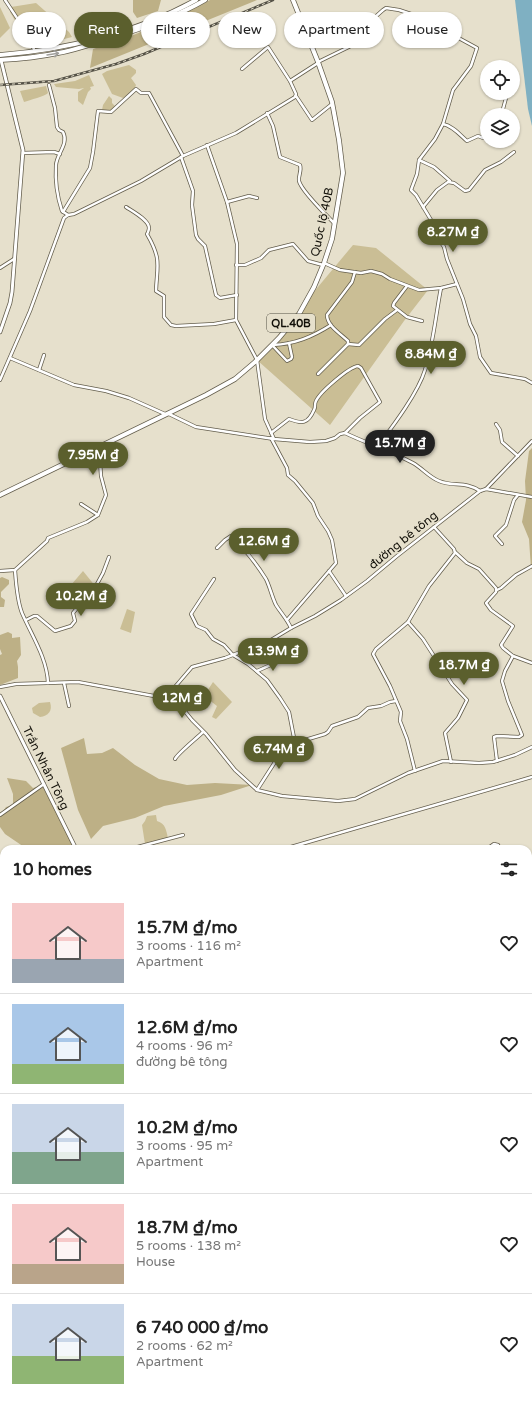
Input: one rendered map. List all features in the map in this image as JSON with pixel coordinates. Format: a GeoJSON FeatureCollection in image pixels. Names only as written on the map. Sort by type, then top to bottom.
{"type":"FeatureCollection","features":[{"type":"Feature","properties":{"kind":"highway"},"geometry":{"type":"LineString","coordinates":[[0,58],[61,47],[108,35],[148,22],[196,0]]}},
{"type":"Feature","properties":{"kind":"highway"},"geometry":{"type":"LineString","coordinates":[[0,58],[59,53],[120,36],[164,21],[205,0]]}},
{"type":"Feature","properties":{"kind":"highway","name":"Quốc lộ 40B"},"geometry":{"type":"LineString","coordinates":[[0,495],[206,395],[235,378],[272,345],[299,314],[314,287],[324,264],[332,239],[342,173],[339,140],[333,104],[293,0]]}},
{"type":"Feature","properties":{"kind":"street"},"geometry":{"type":"LineString","coordinates":[[5,0],[20,22],[35,51]]}},
{"type":"Feature","properties":{"kind":"street"},"geometry":{"type":"LineString","coordinates":[[290,81],[318,63],[357,43],[374,18],[385,9],[399,10],[433,23],[478,49],[471,66],[453,90],[443,124],[435,139],[419,160],[417,174],[411,190],[436,228],[435,233],[444,247],[447,259],[458,284],[470,324],[476,336],[480,358],[491,372],[525,379],[532,383]]}},
{"type":"Feature","properties":{"kind":"street"},"geometry":{"type":"LineString","coordinates":[[242,69],[268,47],[290,81],[295,96],[312,120],[333,104]]}},
{"type":"Feature","properties":{"kind":"street"},"geometry":{"type":"LineString","coordinates":[[0,58],[19,133],[22,154],[10,303],[0,332]]}},
{"type":"Feature","properties":{"kind":"street"},"geometry":{"type":"LineString","coordinates":[[49,85],[56,108],[57,127],[65,135],[64,145],[57,159],[56,167],[57,192],[62,211],[68,215]]}},
{"type":"Feature","properties":{"kind":"street"},"geometry":{"type":"LineString","coordinates":[[63,212],[90,168],[98,111],[111,112],[136,89],[141,93],[147,92],[149,93],[182,156],[193,192],[192,205],[196,234],[198,239],[205,246],[216,295],[220,298],[237,295]]}},
{"type":"Feature","properties":{"kind":"street"},"geometry":{"type":"LineString","coordinates":[[0,380],[30,311],[62,222],[68,215],[74,214],[141,181],[182,156],[236,133],[282,106],[295,96]]}},
{"type":"Feature","properties":{"kind":"street"},"geometry":{"type":"LineString","coordinates":[[268,113],[273,126],[280,157],[300,165],[301,169],[299,181],[302,187],[334,224]]}},
{"type":"Feature","properties":{"kind":"street"},"geometry":{"type":"LineString","coordinates":[[443,124],[452,128],[467,141],[478,136],[480,137]]}},
{"type":"Feature","properties":{"kind":"street"},"geometry":{"type":"LineString","coordinates":[[207,145],[228,202],[237,244],[236,320],[256,360],[265,419],[272,438],[287,468],[288,475],[295,481],[313,503],[318,516],[328,531],[332,540],[336,563],[287,620]]}},
{"type":"Feature","properties":{"kind":"street"},"geometry":{"type":"LineString","coordinates":[[22,154],[54,152],[60,154]]}},
{"type":"Feature","properties":{"kind":"street"},"geometry":{"type":"LineString","coordinates":[[419,160],[434,167],[450,181],[465,191],[468,191],[486,170],[501,162],[514,152]]}},
{"type":"Feature","properties":{"kind":"street"},"geometry":{"type":"LineString","coordinates":[[423,207],[437,190],[450,181]]}},
{"type":"Feature","properties":{"kind":"street"},"geometry":{"type":"LineString","coordinates":[[228,202],[250,196],[257,198]]}},
{"type":"Feature","properties":{"kind":"street"},"geometry":{"type":"LineString","coordinates":[[126,207],[142,218],[149,226],[147,234],[157,255],[158,264],[156,291],[164,296],[164,318],[176,326],[214,324],[236,320]]}},
{"type":"Feature","properties":{"kind":"street"},"geometry":{"type":"LineString","coordinates":[[236,265],[245,266],[261,258],[269,250],[293,244],[308,261],[324,264],[340,270],[361,273],[371,271],[382,274],[390,279],[419,290],[441,288],[458,284]]}},
{"type":"Feature","properties":{"kind":"street"},"geometry":{"type":"LineString","coordinates":[[0,268],[14,259]]}},
{"type":"Feature","properties":{"kind":"street"},"geometry":{"type":"LineString","coordinates":[[348,344],[348,341],[331,326],[327,320],[327,315],[352,282],[355,272]]}},
{"type":"Feature","properties":{"kind":"street"},"geometry":{"type":"LineString","coordinates":[[407,286],[393,305],[407,317],[422,321]]}},
{"type":"Feature","properties":{"kind":"street"},"geometry":{"type":"LineString","coordinates":[[378,446],[402,412],[425,370],[441,288]]}},
{"type":"Feature","properties":{"kind":"street"},"geometry":{"type":"LineString","coordinates":[[348,344],[359,345],[385,319],[397,310]]}},
{"type":"Feature","properties":{"kind":"street"},"geometry":{"type":"LineString","coordinates":[[272,345],[309,338],[331,326]]}},
{"type":"Feature","properties":{"kind":"street"},"geometry":{"type":"LineString","coordinates":[[272,345],[287,361],[291,359],[292,356],[289,343]]}},
{"type":"Feature","properties":{"kind":"street"},"geometry":{"type":"LineString","coordinates":[[318,374],[348,344]]}},
{"type":"Feature","properties":{"kind":"street"},"geometry":{"type":"LineString","coordinates":[[39,370],[44,355]]}},
{"type":"Feature","properties":{"kind":"street"},"geometry":{"type":"LineString","coordinates":[[10,358],[74,385],[106,391],[129,398],[196,427],[272,438],[310,442],[326,441],[345,433],[360,418],[380,402],[361,368],[358,366],[354,367],[346,371],[316,400],[314,410],[305,422],[301,423],[289,419],[271,433]]}},
{"type":"Feature","properties":{"kind":"street"},"geometry":{"type":"LineString","coordinates":[[496,424],[500,430],[502,442],[518,456]]}},
{"type":"Feature","properties":{"kind":"street"},"geometry":{"type":"LineString","coordinates":[[345,433],[367,443],[378,446],[415,464],[437,480],[467,484],[480,491]]}},
{"type":"Feature","properties":{"kind":"street"},"geometry":{"type":"LineString","coordinates":[[486,489],[532,441]]}},
{"type":"Feature","properties":{"kind":"street"},"geometry":{"type":"LineString","coordinates":[[0,571],[14,570],[47,541],[48,538],[87,522],[98,515],[106,495],[101,476],[100,461],[107,444]]}},
{"type":"Feature","properties":{"kind":"street","name":"đường bê tông"},"geometry":{"type":"LineString","coordinates":[[170,693],[192,667],[232,655],[271,640],[315,616],[346,596],[480,491],[486,489],[532,497]]}},
{"type":"Feature","properties":{"kind":"street"},"geometry":{"type":"LineString","coordinates":[[502,544],[495,536],[506,525],[514,500],[518,495]]}},
{"type":"Feature","properties":{"kind":"street"},"geometry":{"type":"LineString","coordinates":[[81,504],[98,515]]}},
{"type":"Feature","properties":{"kind":"street"},"geometry":{"type":"LineString","coordinates":[[434,527],[455,552],[467,563],[479,570],[497,590]]}},
{"type":"Feature","properties":{"kind":"street"},"geometry":{"type":"LineString","coordinates":[[217,548],[224,540],[231,536],[256,562],[267,581],[277,606],[291,628]]}},
{"type":"Feature","properties":{"kind":"street"},"geometry":{"type":"LineString","coordinates":[[415,771],[406,736],[400,722],[401,712],[390,686],[373,653],[408,622],[429,586],[455,552]]}},
{"type":"Feature","properties":{"kind":"street"},"geometry":{"type":"LineString","coordinates":[[26,620],[37,616],[55,631],[71,626],[75,621],[73,612],[97,584],[109,556]]}},
{"type":"Feature","properties":{"kind":"street"},"geometry":{"type":"LineString","coordinates":[[532,566],[516,575],[497,590],[486,603],[491,610],[513,626],[501,645],[503,648],[513,656],[532,663]]}},
{"type":"Feature","properties":{"kind":"street"},"geometry":{"type":"LineString","coordinates":[[14,570],[20,604],[41,654],[46,669],[48,683]]}},
{"type":"Feature","properties":{"kind":"street"},"geometry":{"type":"LineString","coordinates":[[329,571],[346,596]]}},
{"type":"Feature","properties":{"kind":"street"},"geometry":{"type":"LineString","coordinates":[[214,579],[191,614],[197,626],[206,630],[213,639],[224,645],[232,655],[257,671],[271,686],[289,712],[295,743]]}},
{"type":"Feature","properties":{"kind":"street"},"geometry":{"type":"LineString","coordinates":[[408,622],[423,639],[452,684],[467,700],[458,718],[445,733],[451,762]]}},
{"type":"Feature","properties":{"kind":"street"},"geometry":{"type":"LineString","coordinates":[[497,761],[494,737],[519,737],[522,735],[502,683],[502,678],[513,656]]}},
{"type":"Feature","properties":{"kind":"street"},"geometry":{"type":"LineString","coordinates":[[257,671],[282,660]]}},
{"type":"Feature","properties":{"kind":"street"},"geometry":{"type":"LineString","coordinates":[[0,687],[16,684],[78,682],[154,696],[168,695],[170,693],[235,770],[256,790],[282,796],[338,801],[355,799],[408,773],[443,761],[479,763],[497,761],[516,755],[532,747]]}},
{"type":"Feature","properties":{"kind":"street"},"geometry":{"type":"LineString","coordinates":[[64,683],[69,706]]}},
{"type":"Feature","properties":{"kind":"street","name":"Trần Nhân Tông"},"geometry":{"type":"LineString","coordinates":[[0,696],[74,845]]}},
{"type":"Feature","properties":{"kind":"street"},"geometry":{"type":"LineString","coordinates":[[256,790],[284,748],[325,734],[332,726],[358,717],[368,708],[381,706],[396,701]]}},
{"type":"Feature","properties":{"kind":"street"},"geometry":{"type":"LineString","coordinates":[[175,759],[178,754],[203,732]]}},
{"type":"Feature","properties":{"kind":"street"},"geometry":{"type":"LineString","coordinates":[[298,845],[532,776]]}},
{"type":"Feature","properties":{"kind":"street"},"geometry":{"type":"LineString","coordinates":[[0,815],[44,784]]}},
{"type":"Feature","properties":{"kind":"street"},"geometry":{"type":"LineString","coordinates":[[145,845],[183,835]]}},
{"type":"Feature","properties":{"kind":"shaded area"},"geometry":{"type":"Polygon","coordinates":[[[133,0],[161,0],[158,11],[141,12],[141,17],[137,18],[133,12],[133,0]]]}},
{"type":"Feature","properties":{"kind":"shaded area"},"geometry":{"type":"Polygon","coordinates":[[[210,0],[257,0],[228,12],[218,12],[218,16],[210,19],[210,12],[187,12],[210,0]]]}},
{"type":"Feature","properties":{"kind":"shaded area"},"geometry":{"type":"Polygon","coordinates":[[[36,3],[46,12],[12,12],[12,15],[10,12],[11,7],[36,3]]]}},
{"type":"Feature","properties":{"kind":"shaded area"},"geometry":{"type":"Polygon","coordinates":[[[0,7],[10,28],[0,38],[0,7]]]}},
{"type":"Feature","properties":{"kind":"shaded area"},"geometry":{"type":"Polygon","coordinates":[[[66,29],[69,32],[72,37],[66,39],[66,29]]]}},
{"type":"Feature","properties":{"kind":"shaded area"},"geometry":{"type":"Polygon","coordinates":[[[141,32],[141,47],[90,68],[93,49],[133,48],[133,35],[141,32]]]}},
{"type":"Feature","properties":{"kind":"shaded area"},"geometry":{"type":"Polygon","coordinates":[[[129,65],[136,70],[136,73],[131,78],[136,85],[135,88],[128,97],[123,98],[112,94],[102,74],[107,71],[129,65]]]}},
{"type":"Feature","properties":{"kind":"shaded area"},"geometry":{"type":"Polygon","coordinates":[[[89,75],[94,86],[90,87],[91,89],[88,92],[83,105],[78,101],[78,92],[84,88],[56,87],[54,84],[75,81],[89,75]]]}},
{"type":"Feature","properties":{"kind":"shaded area"},"geometry":{"type":"Polygon","coordinates":[[[46,86],[48,93],[41,97],[24,102],[20,91],[46,86]]]}},
{"type":"Feature","properties":{"kind":"shaded area"},"geometry":{"type":"Polygon","coordinates":[[[109,96],[115,106],[112,111],[104,111],[102,110],[103,105],[109,96]]]}},
{"type":"Feature","properties":{"kind":"shaded area"},"geometry":{"type":"Polygon","coordinates":[[[353,245],[376,248],[428,290],[404,321],[330,425],[257,360],[353,245]]]}},
{"type":"Feature","properties":{"kind":"shaded area"},"geometry":{"type":"Polygon","coordinates":[[[532,448],[531,569],[529,539],[522,522],[526,500],[525,481],[529,451],[532,448]]]}},
{"type":"Feature","properties":{"kind":"shaded area"},"geometry":{"type":"Polygon","coordinates":[[[83,571],[96,587],[86,598],[80,591],[70,603],[62,593],[65,592],[83,571]]]}},
{"type":"Feature","properties":{"kind":"shaded area"},"geometry":{"type":"Polygon","coordinates":[[[2,577],[9,580],[9,584],[1,592],[1,597],[5,600],[4,607],[0,607],[0,578],[2,577]]]}},
{"type":"Feature","properties":{"kind":"shaded area"},"geometry":{"type":"Polygon","coordinates":[[[127,609],[135,612],[131,633],[120,629],[127,609]]]}},
{"type":"Feature","properties":{"kind":"shaded area"},"geometry":{"type":"Polygon","coordinates":[[[8,632],[12,634],[12,638],[20,637],[21,655],[17,661],[18,678],[0,685],[0,655],[2,654],[0,649],[0,635],[8,632]]]}},
{"type":"Feature","properties":{"kind":"shaded area"},"geometry":{"type":"Polygon","coordinates":[[[213,682],[232,702],[216,719],[212,717],[217,706],[204,696],[213,682]]]}},
{"type":"Feature","properties":{"kind":"shaded area"},"geometry":{"type":"Polygon","coordinates":[[[50,702],[51,708],[45,716],[40,717],[33,713],[32,708],[39,703],[50,702]]]}},
{"type":"Feature","properties":{"kind":"shaded area"},"geometry":{"type":"Polygon","coordinates":[[[84,738],[87,754],[102,753],[113,748],[135,765],[159,779],[187,785],[215,783],[252,785],[221,795],[164,806],[135,818],[103,826],[91,839],[78,810],[61,748],[84,738]]]}},
{"type":"Feature","properties":{"kind":"shaded area"},"geometry":{"type":"Polygon","coordinates":[[[7,778],[26,781],[33,788],[42,785],[72,845],[21,845],[5,834],[0,827],[0,816],[6,807],[13,805],[13,794],[7,778]]]}},
{"type":"Feature","properties":{"kind":"shaded area"},"geometry":{"type":"Polygon","coordinates":[[[156,815],[157,821],[165,828],[168,838],[145,844],[142,825],[147,816],[156,815]]]}},
{"type":"Feature","properties":{"kind":"water"},"geometry":{"type":"Polygon","coordinates":[[[515,0],[532,0],[532,126],[528,109],[515,0]]]}},
{"type":"Feature","properties":{"kind":"railway"},"geometry":{"type":"LineString","coordinates":[[0,85],[54,81],[116,64],[144,54],[273,0]]}}]}
